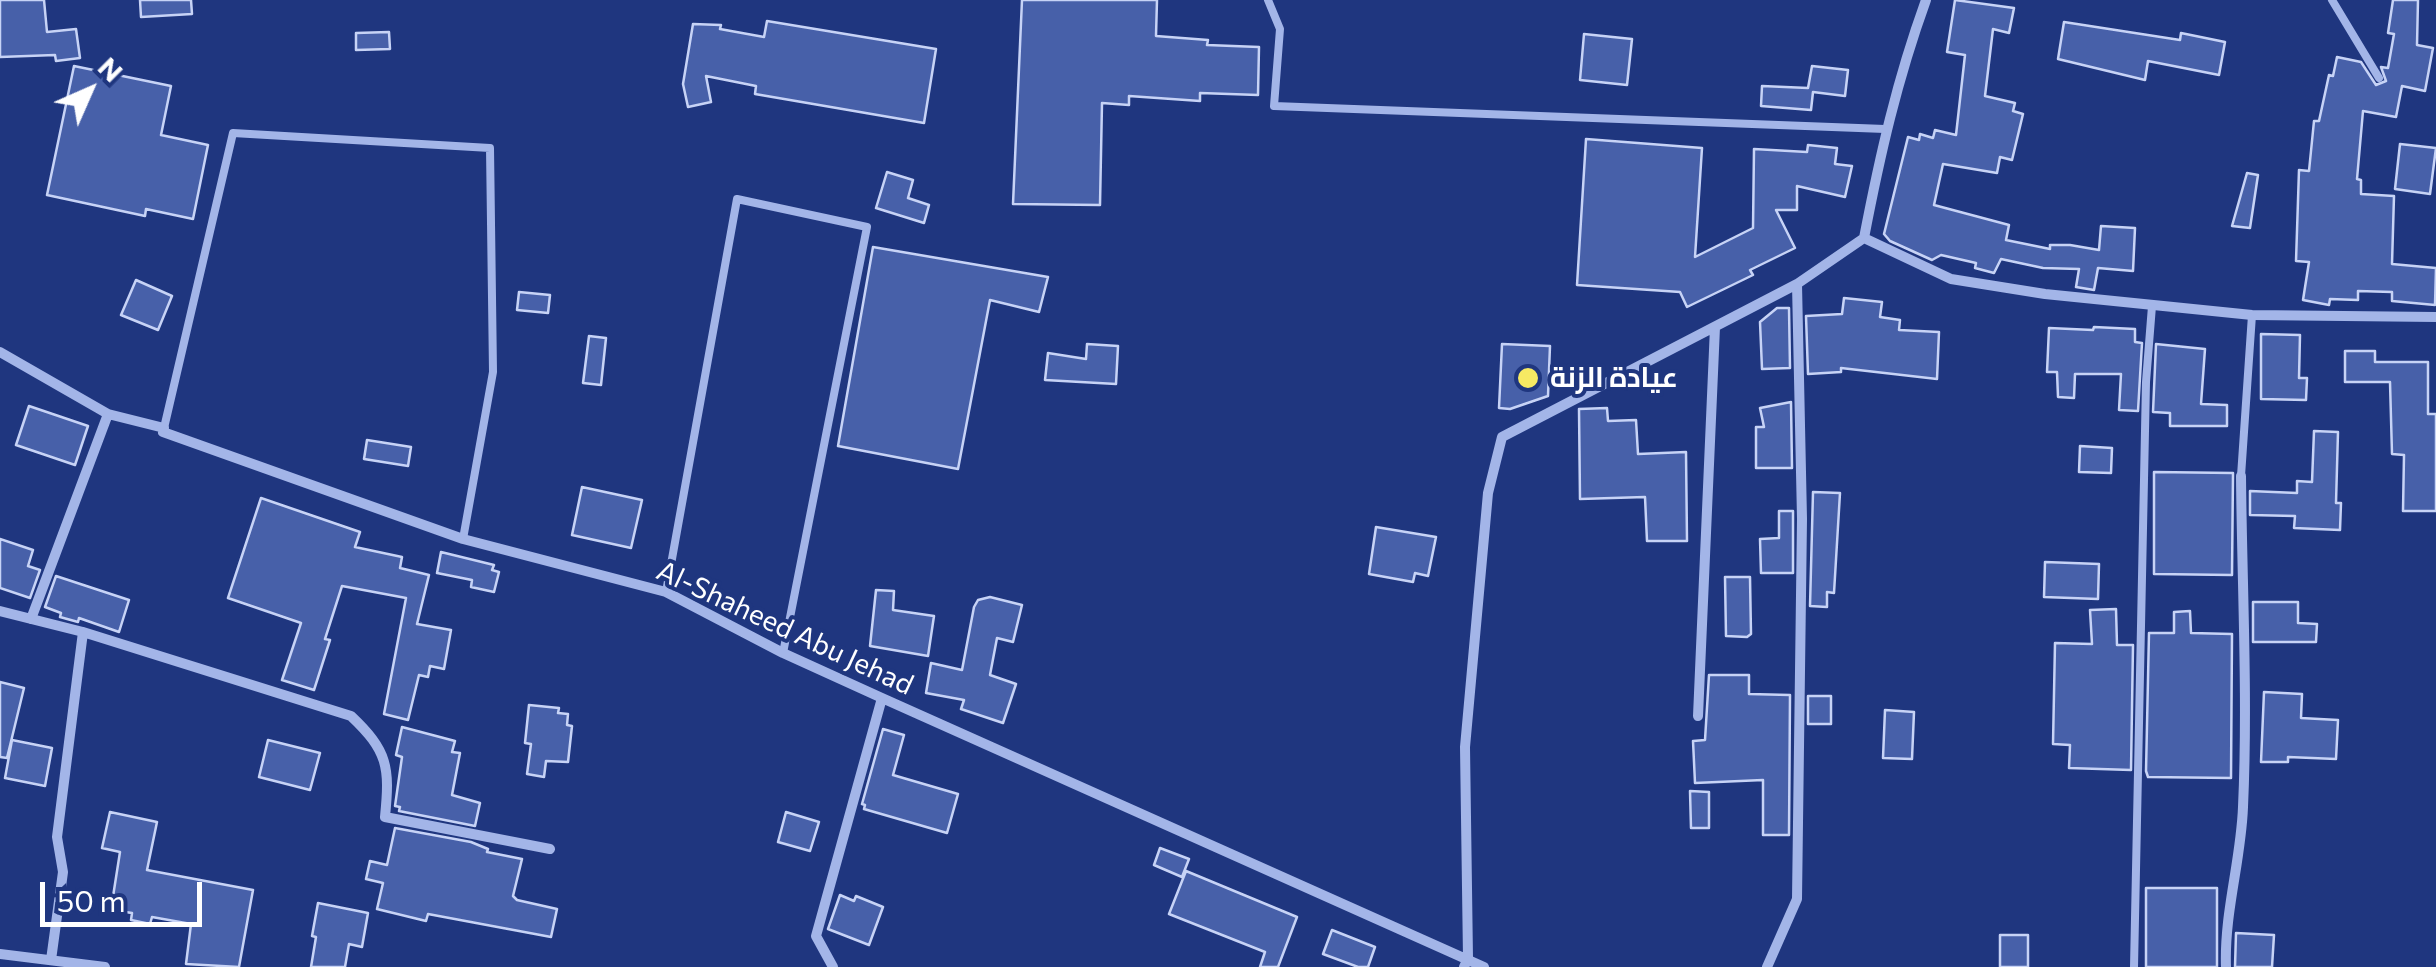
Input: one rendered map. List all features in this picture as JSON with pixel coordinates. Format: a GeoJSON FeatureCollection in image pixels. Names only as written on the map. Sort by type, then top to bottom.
{"type":"FeatureCollection","features":[{"type":"Feature","properties":{"kind":"street"},"geometry":{"type":"LineString","coordinates":[[1466,963],[1465,747],[1488,493],[1502,438],[1797,284],[1864,238],[1884,130],[1900,70],[1926,0]]}},
{"type":"Feature","properties":{"kind":"street"},"geometry":{"type":"LineString","coordinates":[[1864,238],[1951,279],[2045,294],[2252,315],[2436,317]]}},
{"type":"Feature","properties":{"kind":"street"},"geometry":{"type":"LineString","coordinates":[[1767,967],[1796,899],[1802,557],[1797,284]]}},
{"type":"Feature","properties":{"kind":"street"},"geometry":{"type":"LineString","coordinates":[[1698,716],[1716,326]]}},
{"type":"Feature","properties":{"kind":"street","name":"Al-Shaheed Abu Jehad"},"geometry":{"type":"LineString","coordinates":[[0,352],[108,414],[164,428],[163,432],[462,539],[666,592],[882,698],[1466,963],[1484,967]]}},
{"type":"Feature","properties":{"kind":"street"},"geometry":{"type":"LineString","coordinates":[[30,619],[108,414]]}},
{"type":"Feature","properties":{"kind":"street"},"geometry":{"type":"LineString","coordinates":[[2226,967],[2225,938],[2242,847],[2244,784],[2241,476]]}},
{"type":"Feature","properties":{"kind":"street"},"geometry":{"type":"LineString","coordinates":[[0,611],[83,632],[350,716],[378,742],[389,780],[385,817],[550,850]]}},
{"type":"Feature","properties":{"kind":"street"},"geometry":{"type":"LineString","coordinates":[[52,960],[63,872],[56,837],[83,632]]}},
{"type":"Feature","properties":{"kind":"street"},"geometry":{"type":"LineString","coordinates":[[833,967],[816,936],[882,698]]}},
{"type":"Feature","properties":{"kind":"street"},"geometry":{"type":"LineString","coordinates":[[0,954],[34,963],[52,960],[105,967]]}},
{"type":"Feature","properties":{"kind":"lane"},"geometry":{"type":"LineString","coordinates":[[1268,0],[1280,29],[1274,106],[1884,130]]}},
{"type":"Feature","properties":{"kind":"lane"},"geometry":{"type":"LineString","coordinates":[[2332,0],[2380,78]]}},
{"type":"Feature","properties":{"kind":"lane"},"geometry":{"type":"LineString","coordinates":[[164,428],[233,132],[490,148],[493,372],[462,539]]}},
{"type":"Feature","properties":{"kind":"lane"},"geometry":{"type":"LineString","coordinates":[[666,592],[737,199],[867,227],[783,652]]}},
{"type":"Feature","properties":{"kind":"lane"},"geometry":{"type":"LineString","coordinates":[[2134,967],[2146,382],[2152,306]]}},
{"type":"Feature","properties":{"kind":"lane"},"geometry":{"type":"LineString","coordinates":[[2241,476],[2252,315]]}},
{"type":"Feature","properties":{"kind":"building"},"geometry":{"type":"Polygon","coordinates":[[[0,0],[44,0],[47,32],[76,29],[80,58],[56,61],[55,55],[0,57],[0,0]]]}},
{"type":"Feature","properties":{"kind":"building"},"geometry":{"type":"Polygon","coordinates":[[[140,0],[191,0],[192,14],[141,17],[140,0]]]}},
{"type":"Feature","properties":{"kind":"building"},"geometry":{"type":"Polygon","coordinates":[[[1022,0],[1157,0],[1156,36],[1208,40],[1207,45],[1259,47],[1258,95],[1200,93],[1200,101],[1129,96],[1129,105],[1102,103],[1100,205],[1013,204],[1022,0]]]}},
{"type":"Feature","properties":{"kind":"building"},"geometry":{"type":"Polygon","coordinates":[[[1955,0],[2014,8],[2009,33],[1993,29],[1985,96],[2015,103],[2013,111],[2023,114],[2012,160],[2000,157],[1997,173],[1943,164],[1934,205],[2009,225],[2006,240],[2050,249],[2050,245],[2070,245],[2099,250],[2101,226],[2135,228],[2133,271],[2098,268],[2094,290],[2076,287],[2079,269],[2043,268],[2001,259],[1994,273],[1975,268],[1976,263],[1941,255],[1932,260],[1890,241],[1884,234],[1908,137],[1919,140],[1920,134],[1933,138],[1935,130],[1956,135],[1965,55],[1947,52],[1955,0]]]}},
{"type":"Feature","properties":{"kind":"building"},"geometry":{"type":"Polygon","coordinates":[[[2393,0],[2418,0],[2417,45],[2433,48],[2425,91],[2402,86],[2396,117],[2363,111],[2357,179],[2361,180],[2361,194],[2394,196],[2392,264],[2436,268],[2435,305],[2392,301],[2392,292],[2358,291],[2358,300],[2330,299],[2329,305],[2303,300],[2309,262],[2296,261],[2299,170],[2309,171],[2314,121],[2319,121],[2337,57],[2361,62],[2376,85],[2386,81],[2381,67],[2388,68],[2394,34],[2388,33],[2393,0]]]}},
{"type":"Feature","properties":{"kind":"building"},"geometry":{"type":"Polygon","coordinates":[[[767,21],[936,49],[924,123],[755,94],[756,86],[706,76],[711,102],[688,107],[683,84],[693,24],[721,25],[720,29],[764,37],[767,21]]]}},
{"type":"Feature","properties":{"kind":"building"},"geometry":{"type":"Polygon","coordinates":[[[2064,22],[2180,40],[2181,33],[2225,42],[2219,75],[2148,61],[2145,80],[2058,59],[2064,22]]]}},
{"type":"Feature","properties":{"kind":"building"},"geometry":{"type":"Polygon","coordinates":[[[389,32],[390,49],[356,50],[356,33],[389,32]]]}},
{"type":"Feature","properties":{"kind":"building"},"geometry":{"type":"Polygon","coordinates":[[[1584,34],[1632,39],[1627,85],[1580,80],[1584,34]]]}},
{"type":"Feature","properties":{"kind":"building"},"geometry":{"type":"Polygon","coordinates":[[[74,66],[171,86],[161,135],[208,145],[193,219],[146,209],[145,216],[47,195],[74,66]]]}},
{"type":"Feature","properties":{"kind":"building"},"geometry":{"type":"Polygon","coordinates":[[[1812,66],[1848,70],[1845,96],[1813,92],[1811,110],[1761,106],[1762,86],[1808,88],[1812,66]]]}},
{"type":"Feature","properties":{"kind":"building"},"geometry":{"type":"Polygon","coordinates":[[[1586,139],[1702,148],[1695,257],[1753,228],[1754,149],[1807,152],[1808,145],[1837,148],[1835,164],[1852,166],[1845,197],[1797,186],[1797,210],[1776,210],[1795,248],[1750,270],[1753,275],[1687,307],[1680,292],[1577,285],[1586,139]]]}},
{"type":"Feature","properties":{"kind":"building"},"geometry":{"type":"Polygon","coordinates":[[[2400,144],[2436,148],[2430,194],[2395,189],[2400,144]]]}},
{"type":"Feature","properties":{"kind":"building"},"geometry":{"type":"Polygon","coordinates":[[[887,172],[913,180],[908,198],[929,205],[924,223],[876,208],[887,172]]]}},
{"type":"Feature","properties":{"kind":"building"},"geometry":{"type":"Polygon","coordinates":[[[2247,173],[2258,175],[2250,228],[2232,226],[2247,173]]]}},
{"type":"Feature","properties":{"kind":"building"},"geometry":{"type":"Polygon","coordinates":[[[873,247],[1048,277],[1039,312],[990,300],[958,469],[838,446],[873,247]]]}},
{"type":"Feature","properties":{"kind":"building"},"geometry":{"type":"Polygon","coordinates":[[[136,280],[172,296],[158,330],[121,315],[136,280]]]}},
{"type":"Feature","properties":{"kind":"building"},"geometry":{"type":"Polygon","coordinates":[[[519,292],[550,295],[548,313],[517,310],[519,292]]]}},
{"type":"Feature","properties":{"kind":"building"},"geometry":{"type":"Polygon","coordinates":[[[1844,298],[1882,302],[1880,317],[1900,320],[1899,330],[1939,332],[1937,379],[1841,368],[1841,372],[1808,374],[1806,316],[1842,314],[1844,298]]]}},
{"type":"Feature","properties":{"kind":"building"},"geometry":{"type":"Polygon","coordinates":[[[1777,308],[1789,308],[1790,368],[1762,369],[1760,322],[1777,308]]]}},
{"type":"Feature","properties":{"kind":"building"},"geometry":{"type":"Polygon","coordinates":[[[2049,328],[2135,329],[2135,342],[2142,343],[2138,411],[2119,410],[2121,374],[2075,374],[2074,398],[2058,397],[2057,372],[2047,372],[2049,328]]]}},
{"type":"Feature","properties":{"kind":"building"},"geometry":{"type":"Polygon","coordinates":[[[2261,334],[2300,335],[2299,378],[2307,378],[2306,400],[2261,399],[2261,334]]]}},
{"type":"Feature","properties":{"kind":"building"},"geometry":{"type":"Polygon","coordinates":[[[589,336],[606,338],[601,385],[583,383],[589,336]]]}},
{"type":"Feature","properties":{"kind":"building"},"geometry":{"type":"Polygon","coordinates":[[[1087,344],[1118,346],[1116,384],[1045,380],[1048,353],[1086,359],[1087,344]]]}},
{"type":"Feature","properties":{"kind":"building"},"geometry":{"type":"Polygon","coordinates":[[[1502,344],[1550,346],[1548,396],[1510,409],[1499,408],[1502,344]]]}},
{"type":"Feature","properties":{"kind":"building"},"geometry":{"type":"Polygon","coordinates":[[[2156,344],[2205,349],[2201,404],[2227,405],[2227,426],[2170,426],[2170,413],[2153,412],[2156,344]]]}},
{"type":"Feature","properties":{"kind":"building"},"geometry":{"type":"Polygon","coordinates":[[[2345,351],[2375,351],[2375,362],[2428,362],[2428,414],[2436,414],[2436,511],[2403,511],[2404,455],[2392,454],[2390,382],[2345,382],[2345,351]]]}},
{"type":"Feature","properties":{"kind":"building"},"geometry":{"type":"Polygon","coordinates":[[[1791,402],[1792,468],[1756,468],[1756,427],[1764,427],[1760,408],[1791,402]]]}},
{"type":"Feature","properties":{"kind":"building"},"geometry":{"type":"Polygon","coordinates":[[[29,406],[88,426],[75,465],[16,445],[29,406]]]}},
{"type":"Feature","properties":{"kind":"building"},"geometry":{"type":"Polygon","coordinates":[[[1607,408],[1608,421],[1636,420],[1638,454],[1686,452],[1687,541],[1647,541],[1645,497],[1580,499],[1579,409],[1607,408]]]}},
{"type":"Feature","properties":{"kind":"building"},"geometry":{"type":"Polygon","coordinates":[[[2314,431],[2338,432],[2336,503],[2341,503],[2340,530],[2294,528],[2295,516],[2250,515],[2250,491],[2297,493],[2297,481],[2312,482],[2314,431]]]}},
{"type":"Feature","properties":{"kind":"building"},"geometry":{"type":"Polygon","coordinates":[[[367,440],[411,447],[408,466],[364,459],[367,440]]]}},
{"type":"Feature","properties":{"kind":"building"},"geometry":{"type":"Polygon","coordinates":[[[2080,446],[2112,448],[2111,473],[2079,472],[2080,446]]]}},
{"type":"Feature","properties":{"kind":"building"},"geometry":{"type":"Polygon","coordinates":[[[2154,472],[2233,473],[2232,575],[2154,574],[2154,472]]]}},
{"type":"Feature","properties":{"kind":"building"},"geometry":{"type":"Polygon","coordinates":[[[582,487],[642,500],[631,548],[572,535],[582,487]]]}},
{"type":"Feature","properties":{"kind":"building"},"geometry":{"type":"Polygon","coordinates":[[[1813,492],[1840,493],[1834,593],[1827,592],[1827,607],[1810,606],[1813,492]]]}},
{"type":"Feature","properties":{"kind":"building"},"geometry":{"type":"Polygon","coordinates":[[[261,498],[360,532],[355,547],[402,557],[400,568],[429,575],[417,624],[451,630],[444,669],[430,666],[428,677],[419,675],[408,720],[384,714],[406,598],[342,586],[314,690],[282,680],[301,623],[228,598],[261,498]]]}},
{"type":"Feature","properties":{"kind":"building"},"geometry":{"type":"Polygon","coordinates":[[[1779,511],[1793,511],[1793,573],[1761,573],[1760,539],[1779,538],[1779,511]]]}},
{"type":"Feature","properties":{"kind":"building"},"geometry":{"type":"Polygon","coordinates":[[[1376,527],[1436,537],[1428,576],[1415,573],[1413,582],[1369,574],[1376,527]]]}},
{"type":"Feature","properties":{"kind":"building"},"geometry":{"type":"Polygon","coordinates":[[[0,539],[33,550],[28,566],[40,570],[30,598],[0,588],[0,539]]]}},
{"type":"Feature","properties":{"kind":"building"},"geometry":{"type":"Polygon","coordinates":[[[441,552],[494,565],[492,570],[499,572],[494,592],[471,587],[472,580],[437,573],[441,552]]]}},
{"type":"Feature","properties":{"kind":"building"},"geometry":{"type":"Polygon","coordinates":[[[2045,562],[2099,564],[2098,599],[2044,597],[2045,562]]]}},
{"type":"Feature","properties":{"kind":"building"},"geometry":{"type":"Polygon","coordinates":[[[56,576],[129,600],[119,632],[79,618],[78,622],[60,617],[61,613],[45,607],[56,576]]]}},
{"type":"Feature","properties":{"kind":"building"},"geometry":{"type":"Polygon","coordinates":[[[1725,577],[1750,577],[1751,634],[1747,637],[1726,636],[1725,577]]]}},
{"type":"Feature","properties":{"kind":"building"},"geometry":{"type":"Polygon","coordinates":[[[876,590],[894,591],[893,610],[934,616],[928,656],[870,646],[876,590]]]}},
{"type":"Feature","properties":{"kind":"building"},"geometry":{"type":"Polygon","coordinates":[[[990,597],[1022,605],[1013,642],[997,638],[990,675],[1016,684],[1003,723],[961,709],[964,700],[926,693],[931,663],[962,670],[974,607],[978,600],[990,597]]]}},
{"type":"Feature","properties":{"kind":"building"},"geometry":{"type":"Polygon","coordinates":[[[2253,602],[2298,602],[2298,623],[2317,624],[2316,642],[2253,642],[2253,602]]]}},
{"type":"Feature","properties":{"kind":"building"},"geometry":{"type":"Polygon","coordinates":[[[2116,609],[2117,645],[2133,645],[2131,770],[2069,768],[2070,745],[2053,744],[2055,643],[2092,644],[2090,610],[2116,609]]]}},
{"type":"Feature","properties":{"kind":"building"},"geometry":{"type":"Polygon","coordinates":[[[2190,611],[2191,633],[2232,634],[2231,778],[2148,777],[2146,771],[2149,633],[2174,633],[2174,612],[2190,611]]]}},
{"type":"Feature","properties":{"kind":"building"},"geometry":{"type":"Polygon","coordinates":[[[1709,675],[1749,675],[1749,694],[1790,695],[1789,835],[1763,835],[1763,780],[1695,783],[1693,741],[1705,740],[1709,675]]]}},
{"type":"Feature","properties":{"kind":"building"},"geometry":{"type":"Polygon","coordinates":[[[0,682],[24,688],[7,758],[0,757],[0,682]]]}},
{"type":"Feature","properties":{"kind":"building"},"geometry":{"type":"Polygon","coordinates":[[[2264,692],[2302,694],[2301,718],[2338,720],[2336,759],[2288,757],[2288,762],[2261,762],[2264,692]]]}},
{"type":"Feature","properties":{"kind":"building"},"geometry":{"type":"Polygon","coordinates":[[[1808,696],[1831,696],[1831,724],[1808,724],[1808,696]]]}},
{"type":"Feature","properties":{"kind":"building"},"geometry":{"type":"Polygon","coordinates":[[[529,705],[559,708],[558,713],[568,714],[567,725],[572,726],[568,762],[546,761],[544,777],[527,774],[531,744],[525,743],[529,705]]]}},
{"type":"Feature","properties":{"kind":"building"},"geometry":{"type":"Polygon","coordinates":[[[1885,710],[1914,712],[1912,759],[1883,758],[1885,710]]]}},
{"type":"Feature","properties":{"kind":"building"},"geometry":{"type":"Polygon","coordinates":[[[402,727],[455,741],[452,752],[460,753],[452,795],[480,803],[475,826],[399,811],[400,807],[395,806],[402,757],[396,755],[402,727]]]}},
{"type":"Feature","properties":{"kind":"building"},"geometry":{"type":"Polygon","coordinates":[[[883,729],[904,735],[893,775],[958,794],[947,833],[864,809],[862,804],[883,729]]]}},
{"type":"Feature","properties":{"kind":"building"},"geometry":{"type":"Polygon","coordinates":[[[12,740],[52,748],[45,786],[5,778],[12,740]]]}},
{"type":"Feature","properties":{"kind":"building"},"geometry":{"type":"Polygon","coordinates":[[[268,740],[320,753],[310,790],[259,777],[268,740]]]}},
{"type":"Feature","properties":{"kind":"building"},"geometry":{"type":"Polygon","coordinates":[[[1690,791],[1709,792],[1709,828],[1691,828],[1690,791]]]}},
{"type":"Feature","properties":{"kind":"building"},"geometry":{"type":"Polygon","coordinates":[[[110,812],[157,822],[147,870],[253,890],[239,967],[186,964],[191,924],[152,917],[150,924],[131,920],[132,913],[119,911],[120,905],[112,903],[120,852],[102,848],[110,812]]]}},
{"type":"Feature","properties":{"kind":"building"},"geometry":{"type":"Polygon","coordinates":[[[786,812],[819,822],[810,851],[778,842],[786,812]]]}},
{"type":"Feature","properties":{"kind":"building"},"geometry":{"type":"Polygon","coordinates":[[[395,828],[471,842],[488,849],[487,852],[522,859],[513,896],[557,909],[551,937],[428,914],[426,921],[377,909],[383,883],[366,879],[370,861],[387,865],[395,828]]]}},
{"type":"Feature","properties":{"kind":"building"},"geometry":{"type":"Polygon","coordinates":[[[1160,848],[1189,859],[1182,877],[1154,865],[1160,848]]]}},
{"type":"Feature","properties":{"kind":"building"},"geometry":{"type":"Polygon","coordinates":[[[1186,871],[1297,917],[1278,967],[1260,967],[1265,952],[1169,914],[1186,871]]]}},
{"type":"Feature","properties":{"kind":"building"},"geometry":{"type":"Polygon","coordinates":[[[2146,888],[2217,888],[2217,967],[2146,967],[2146,888]]]}},
{"type":"Feature","properties":{"kind":"building"},"geometry":{"type":"Polygon","coordinates":[[[840,895],[854,901],[856,896],[883,907],[869,945],[828,929],[840,895]]]}},
{"type":"Feature","properties":{"kind":"building"},"geometry":{"type":"Polygon","coordinates":[[[318,903],[368,913],[362,947],[349,944],[345,967],[311,967],[318,903]]]}},
{"type":"Feature","properties":{"kind":"building"},"geometry":{"type":"Polygon","coordinates":[[[1332,930],[1375,947],[1368,967],[1323,954],[1332,930]]]}},
{"type":"Feature","properties":{"kind":"building"},"geometry":{"type":"Polygon","coordinates":[[[2236,933],[2274,935],[2272,967],[2235,967],[2236,933]]]}},
{"type":"Feature","properties":{"kind":"building"},"geometry":{"type":"Polygon","coordinates":[[[2000,935],[2028,935],[2028,967],[2000,967],[2000,935]]]}},
{"type":"Feature","properties":{"kind":"place","name":"عيادة الزنة"},"geometry":{"type":"Point","coordinates":[1528,378]}}]}
